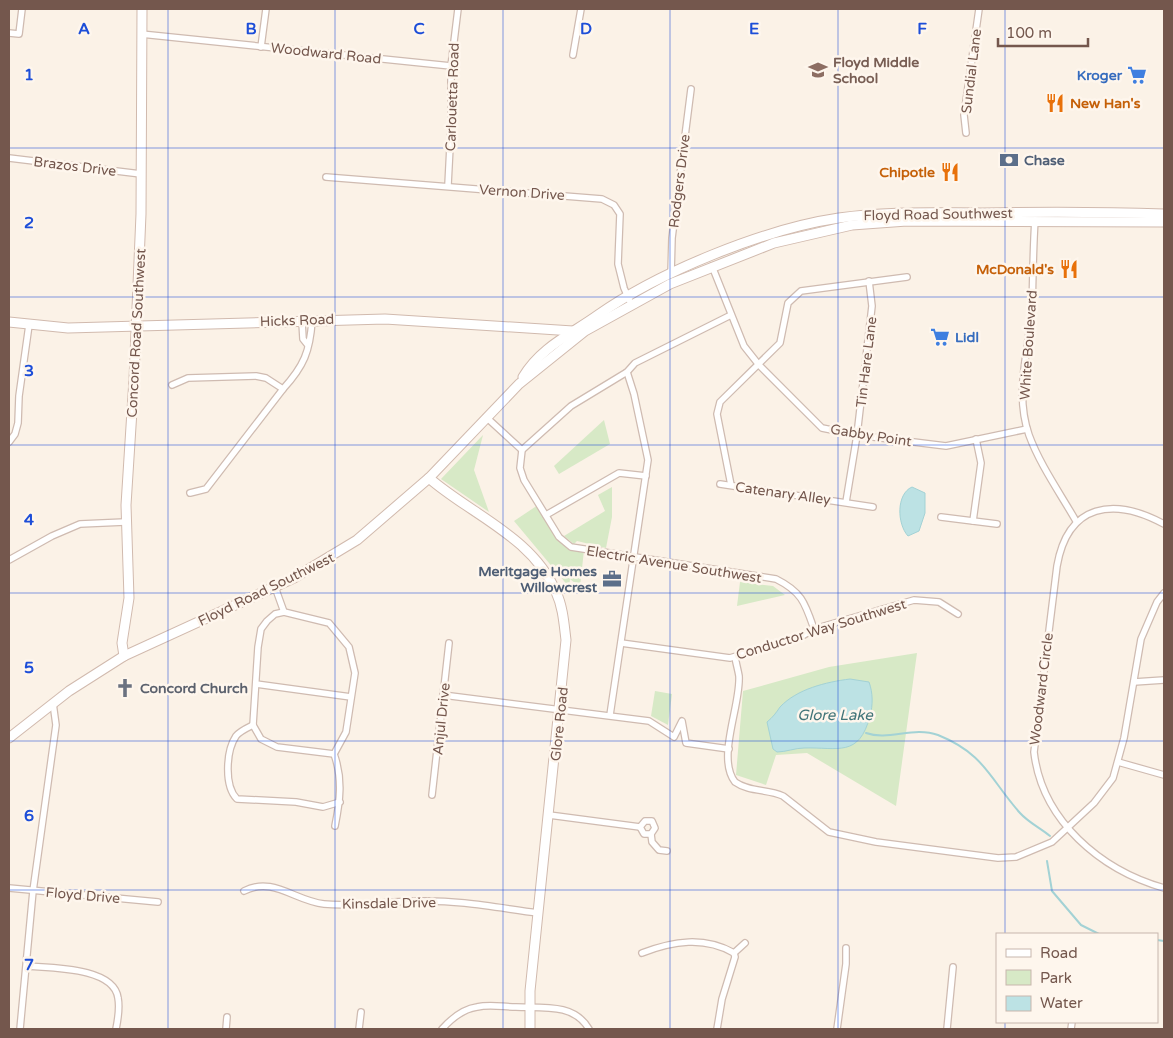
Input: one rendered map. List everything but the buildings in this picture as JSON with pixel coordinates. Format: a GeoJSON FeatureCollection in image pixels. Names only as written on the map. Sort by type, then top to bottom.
{"type":"FeatureCollection","features":[{"type":"Feature","properties":{"kind":"main road","name":"Concord Road Southwest"},"geometry":{"type":"LineString","coordinates":[[124,656],[122,643],[129,598],[125,522],[136,326],[141,174],[142,9]]}},
{"type":"Feature","properties":{"kind":"main road","name":"Floyd Road Southwest"},"geometry":{"type":"LineString","coordinates":[[9,738],[53,703],[124,656],[312,569],[357,540],[429,478],[519,384],[586,331],[629,300],[670,274],[784,231],[836,218],[899,213],[1035,216],[1164,222]]}},
{"type":"Feature","properties":{"kind":"main road","name":"Floyd Road Southwest"},"geometry":{"type":"LineString","coordinates":[[519,384],[530,364],[545,350],[604,311],[712,266],[800,236],[852,225],[907,221],[1035,216],[1164,214]]}},
{"type":"Feature","properties":{"kind":"main road"},"geometry":{"type":"LineString","coordinates":[[546,328],[574,323],[604,311]]}},
{"type":"Feature","properties":{"kind":"main road","name":"Hicks Road"},"geometry":{"type":"LineString","coordinates":[[9,322],[68,328],[385,319],[586,331]]}},
{"type":"Feature","properties":{"kind":"main road"},"geometry":{"type":"LineString","coordinates":[[522,328],[548,336],[549,340],[545,350]]}},
{"type":"Feature","properties":{"kind":"main road","name":"Glore Road"},"geometry":{"type":"LineString","coordinates":[[429,478],[510,536],[531,556],[552,585],[562,612],[566,640],[550,815],[538,913],[530,1007],[530,1029]]}},
{"type":"Feature","properties":{"kind":"street"},"geometry":{"type":"LineString","coordinates":[[9,33],[19,34],[22,9]]}},
{"type":"Feature","properties":{"kind":"street"},"geometry":{"type":"LineString","coordinates":[[261,47],[266,9]]}},
{"type":"Feature","properties":{"kind":"street","name":"Carlouetta Road"},"geometry":{"type":"LineString","coordinates":[[448,185],[451,127],[451,66],[458,9]]}},
{"type":"Feature","properties":{"kind":"street"},"geometry":{"type":"LineString","coordinates":[[573,55],[581,9]]}},
{"type":"Feature","properties":{"kind":"street","name":"Sundial Lane"},"geometry":{"type":"LineString","coordinates":[[966,133],[964,114],[979,9]]}},
{"type":"Feature","properties":{"kind":"street","name":"Woodward Road"},"geometry":{"type":"LineString","coordinates":[[141,34],[451,66]]}},
{"type":"Feature","properties":{"kind":"street","name":"Rodgers Drive"},"geometry":{"type":"LineString","coordinates":[[670,274],[672,238],[691,89]]}},
{"type":"Feature","properties":{"kind":"street","name":"Brazos Drive"},"geometry":{"type":"LineString","coordinates":[[9,158],[141,174]]}},
{"type":"Feature","properties":{"kind":"street","name":"Vernon Drive"},"geometry":{"type":"LineString","coordinates":[[326,177],[448,185],[602,199],[614,205],[620,214],[618,264],[629,300]]}},
{"type":"Feature","properties":{"kind":"street","name":"White Boulevard"},"geometry":{"type":"LineString","coordinates":[[1035,216],[1032,309],[1023,373],[1022,399],[1028,429],[1044,465],[1076,521]]}},
{"type":"Feature","properties":{"kind":"street","name":"Gabby Point"},"geometry":{"type":"LineString","coordinates":[[712,266],[744,346],[759,364],[822,428],[857,435],[946,446],[1028,429]]}},
{"type":"Feature","properties":{"kind":"street"},"geometry":{"type":"LineString","coordinates":[[731,485],[720,430],[720,402],[780,343],[788,302],[801,291],[906,276]]}},
{"type":"Feature","properties":{"kind":"street","name":"Tin Hare Lane"},"geometry":{"type":"LineString","coordinates":[[846,502],[857,435],[872,306],[868,280]]}},
{"type":"Feature","properties":{"kind":"street"},"geometry":{"type":"LineString","coordinates":[[486,417],[522,450],[571,406],[626,372],[635,363],[731,315]]}},
{"type":"Feature","properties":{"kind":"street"},"geometry":{"type":"LineString","coordinates":[[307,344],[311,339],[312,321]]}},
{"type":"Feature","properties":{"kind":"street"},"geometry":{"type":"LineString","coordinates":[[190,493],[206,489],[303,365],[307,356],[307,344],[303,338],[302,322]]}},
{"type":"Feature","properties":{"kind":"street"},"geometry":{"type":"LineString","coordinates":[[9,442],[15,434],[18,423],[19,396],[28,325]]}},
{"type":"Feature","properties":{"kind":"street"},"geometry":{"type":"LineString","coordinates":[[610,715],[648,458],[634,394],[626,372]]}},
{"type":"Feature","properties":{"kind":"street"},"geometry":{"type":"LineString","coordinates":[[172,385],[188,378],[256,376],[266,378],[283,389]]}},
{"type":"Feature","properties":{"kind":"street"},"geometry":{"type":"LineString","coordinates":[[973,521],[981,463],[976,439]]}},
{"type":"Feature","properties":{"kind":"street","name":"Electric Avenue Southwest"},"geometry":{"type":"LineString","coordinates":[[522,450],[519,459],[520,471],[559,537],[571,547],[776,579],[792,587],[803,599],[814,629]]}},
{"type":"Feature","properties":{"kind":"street"},"geometry":{"type":"LineString","coordinates":[[546,515],[618,474],[646,476]]}},
{"type":"Feature","properties":{"kind":"street","name":"Catenary Alley"},"geometry":{"type":"LineString","coordinates":[[720,484],[873,507]]}},
{"type":"Feature","properties":{"kind":"street"},"geometry":{"type":"LineString","coordinates":[[1076,521],[1102,510],[1120,508],[1131,509],[1164,524]]}},
{"type":"Feature","properties":{"kind":"street"},"geometry":{"type":"LineString","coordinates":[[941,517],[997,524]]}},
{"type":"Feature","properties":{"kind":"street","name":"Woodward Circle"},"geometry":{"type":"LineString","coordinates":[[1076,521],[1062,541],[1060,549],[1034,752],[1040,781],[1052,806],[1083,845],[1120,871],[1164,888]]}},
{"type":"Feature","properties":{"kind":"street"},"geometry":{"type":"LineString","coordinates":[[9,560],[52,536],[80,524],[125,522]]}},
{"type":"Feature","properties":{"kind":"street"},"geometry":{"type":"LineString","coordinates":[[274,587],[284,612]]}},
{"type":"Feature","properties":{"kind":"street"},"geometry":{"type":"LineString","coordinates":[[735,657],[739,677],[729,749],[729,767],[735,782],[746,788],[775,792],[784,796],[829,832],[919,849],[998,858],[1016,857],[1052,842],[1105,790],[1113,778],[1118,762],[1145,627],[1164,593]]}},
{"type":"Feature","properties":{"kind":"street","name":"Conductor Way Southwest"},"geometry":{"type":"LineString","coordinates":[[620,643],[719,657],[735,657],[804,635],[814,629],[914,600],[939,602],[958,614]]}},
{"type":"Feature","properties":{"kind":"street"},"geometry":{"type":"LineString","coordinates":[[334,754],[277,747],[261,739],[252,725],[258,647],[262,629],[275,614],[284,612],[329,623],[349,648],[355,673],[346,732],[334,754],[340,778],[340,802],[336,826]]}},
{"type":"Feature","properties":{"kind":"street","name":"Anjul Drive"},"geometry":{"type":"LineString","coordinates":[[432,794],[449,643]]}},
{"type":"Feature","properties":{"kind":"street"},"geometry":{"type":"LineString","coordinates":[[1134,682],[1164,680]]}},
{"type":"Feature","properties":{"kind":"street"},"geometry":{"type":"LineString","coordinates":[[256,684],[351,697]]}},
{"type":"Feature","properties":{"kind":"street"},"geometry":{"type":"LineString","coordinates":[[443,695],[649,721],[674,737],[682,721],[686,743],[729,749]]}},
{"type":"Feature","properties":{"kind":"street"},"geometry":{"type":"LineString","coordinates":[[20,1029],[34,891],[56,725],[53,703]]}},
{"type":"Feature","properties":{"kind":"street"},"geometry":{"type":"LineString","coordinates":[[252,725],[238,734],[233,744],[228,779],[230,791],[237,799],[296,802],[323,807],[340,802]]}},
{"type":"Feature","properties":{"kind":"street"},"geometry":{"type":"LineString","coordinates":[[1118,762],[1147,772],[1164,775]]}},
{"type":"Feature","properties":{"kind":"street"},"geometry":{"type":"LineString","coordinates":[[550,815],[640,827]]}},
{"type":"Feature","properties":{"kind":"street"},"geometry":{"type":"LineString","coordinates":[[640,827],[645,821],[652,822],[655,828],[651,834]]}},
{"type":"Feature","properties":{"kind":"street"},"geometry":{"type":"LineString","coordinates":[[640,827],[644,834],[651,834]]}},
{"type":"Feature","properties":{"kind":"street"},"geometry":{"type":"LineString","coordinates":[[651,834],[656,847],[668,851]]}},
{"type":"Feature","properties":{"kind":"street","name":"Kinsdale Drive"},"geometry":{"type":"LineString","coordinates":[[244,891],[254,886],[268,885],[297,897],[324,904],[431,901],[538,913]]}},
{"type":"Feature","properties":{"kind":"street","name":"Floyd Drive"},"geometry":{"type":"LineString","coordinates":[[9,888],[158,902]]}},
{"type":"Feature","properties":{"kind":"street"},"geometry":{"type":"LineString","coordinates":[[642,953],[670,943],[687,941],[709,944],[734,952]]}},
{"type":"Feature","properties":{"kind":"street"},"geometry":{"type":"LineString","coordinates":[[734,952],[745,943]]}},
{"type":"Feature","properties":{"kind":"street"},"geometry":{"type":"LineString","coordinates":[[837,1029],[846,964],[846,948]]}},
{"type":"Feature","properties":{"kind":"street"},"geometry":{"type":"LineString","coordinates":[[717,1029],[722,999],[736,957],[734,952]]}},
{"type":"Feature","properties":{"kind":"street"},"geometry":{"type":"LineString","coordinates":[[27,966],[74,971],[103,977],[112,985],[118,997],[116,1029]]}},
{"type":"Feature","properties":{"kind":"street"},"geometry":{"type":"LineString","coordinates":[[946,1029],[953,967]]}},
{"type":"Feature","properties":{"kind":"street"},"geometry":{"type":"LineString","coordinates":[[442,1029],[456,1016],[478,1006],[564,1010],[580,1018],[589,1029]]}},
{"type":"Feature","properties":{"kind":"street"},"geometry":{"type":"LineString","coordinates":[[359,1029],[361,1012]]}},
{"type":"Feature","properties":{"kind":"street"},"geometry":{"type":"LineString","coordinates":[[226,1029],[227,1017]]}},
{"type":"Feature","properties":{"kind":"green space"},"geometry":{"type":"Polygon","coordinates":[[[604,420],[610,444],[559,474],[554,466],[604,420]]]}},
{"type":"Feature","properties":{"kind":"green space"},"geometry":{"type":"Polygon","coordinates":[[[483,435],[474,470],[489,512],[441,479],[483,435]]]}},
{"type":"Feature","properties":{"kind":"green space"},"geometry":{"type":"Polygon","coordinates":[[[612,487],[612,517],[606,548],[577,541],[574,544],[564,536],[605,511],[598,495],[612,487]]]}},
{"type":"Feature","properties":{"kind":"green space"},"geometry":{"type":"Polygon","coordinates":[[[538,505],[557,533],[569,545],[584,550],[580,587],[570,579],[569,587],[514,521],[538,505]]]}},
{"type":"Feature","properties":{"kind":"green space"},"geometry":{"type":"Polygon","coordinates":[[[740,582],[773,586],[785,595],[737,606],[740,582]]]}},
{"type":"Feature","properties":{"kind":"green space"},"geometry":{"type":"Polygon","coordinates":[[[917,653],[896,806],[807,753],[776,755],[766,785],[736,775],[743,691],[829,667],[917,653]]]}},
{"type":"Feature","properties":{"kind":"green space"},"geometry":{"type":"Polygon","coordinates":[[[655,691],[672,694],[668,725],[651,716],[655,691]]]}},
{"type":"Feature","properties":{"kind":"water"},"geometry":{"type":"Polygon","coordinates":[[[912,487],[925,493],[925,513],[919,531],[908,536],[904,531],[900,510],[903,496],[912,487]]]}},
{"type":"Feature","properties":{"kind":"water","name":"Glore Lake"},"geometry":{"type":"Polygon","coordinates":[[[850,679],[869,682],[871,690],[870,716],[860,739],[853,744],[837,749],[801,748],[777,752],[773,749],[767,722],[780,707],[795,695],[812,687],[850,679]]]}},
{"type":"Feature","properties":{"kind":"waterway"},"geometry":{"type":"LineString","coordinates":[[866,733],[875,735],[929,733],[954,742],[966,750],[985,768],[1023,816],[1050,836]]}},
{"type":"Feature","properties":{"kind":"waterway"},"geometry":{"type":"LineString","coordinates":[[1047,861],[1052,891],[1081,925],[1097,933]]}},
{"type":"Feature","properties":{"kind":"waterway"},"geometry":{"type":"LineString","coordinates":[[1158,940],[1164,941]]}},
{"type":"Feature","properties":{"kind":"place","name":"Floyd Middle School"},"geometry":{"type":"Point","coordinates":[818,70]}},
{"type":"Feature","properties":{"kind":"place","name":"Kroger"},"geometry":{"type":"Point","coordinates":[1137,75]}},
{"type":"Feature","properties":{"kind":"place","name":"New Han's"},"geometry":{"type":"Point","coordinates":[1055,103]}},
{"type":"Feature","properties":{"kind":"place","name":"Chase"},"geometry":{"type":"Point","coordinates":[1009,160]}},
{"type":"Feature","properties":{"kind":"place","name":"Chipotle"},"geometry":{"type":"Point","coordinates":[950,172]}},
{"type":"Feature","properties":{"kind":"place","name":"McDonald's"},"geometry":{"type":"Point","coordinates":[1069,269]}},
{"type":"Feature","properties":{"kind":"place","name":"Lidl"},"geometry":{"type":"Point","coordinates":[940,337]}},
{"type":"Feature","properties":{"kind":"place","name":"Meritgage Homes Willowcrest"},"geometry":{"type":"Point","coordinates":[612,579]}},
{"type":"Feature","properties":{"kind":"place","name":"Concord Church"},"geometry":{"type":"Point","coordinates":[125,688]}}]}
